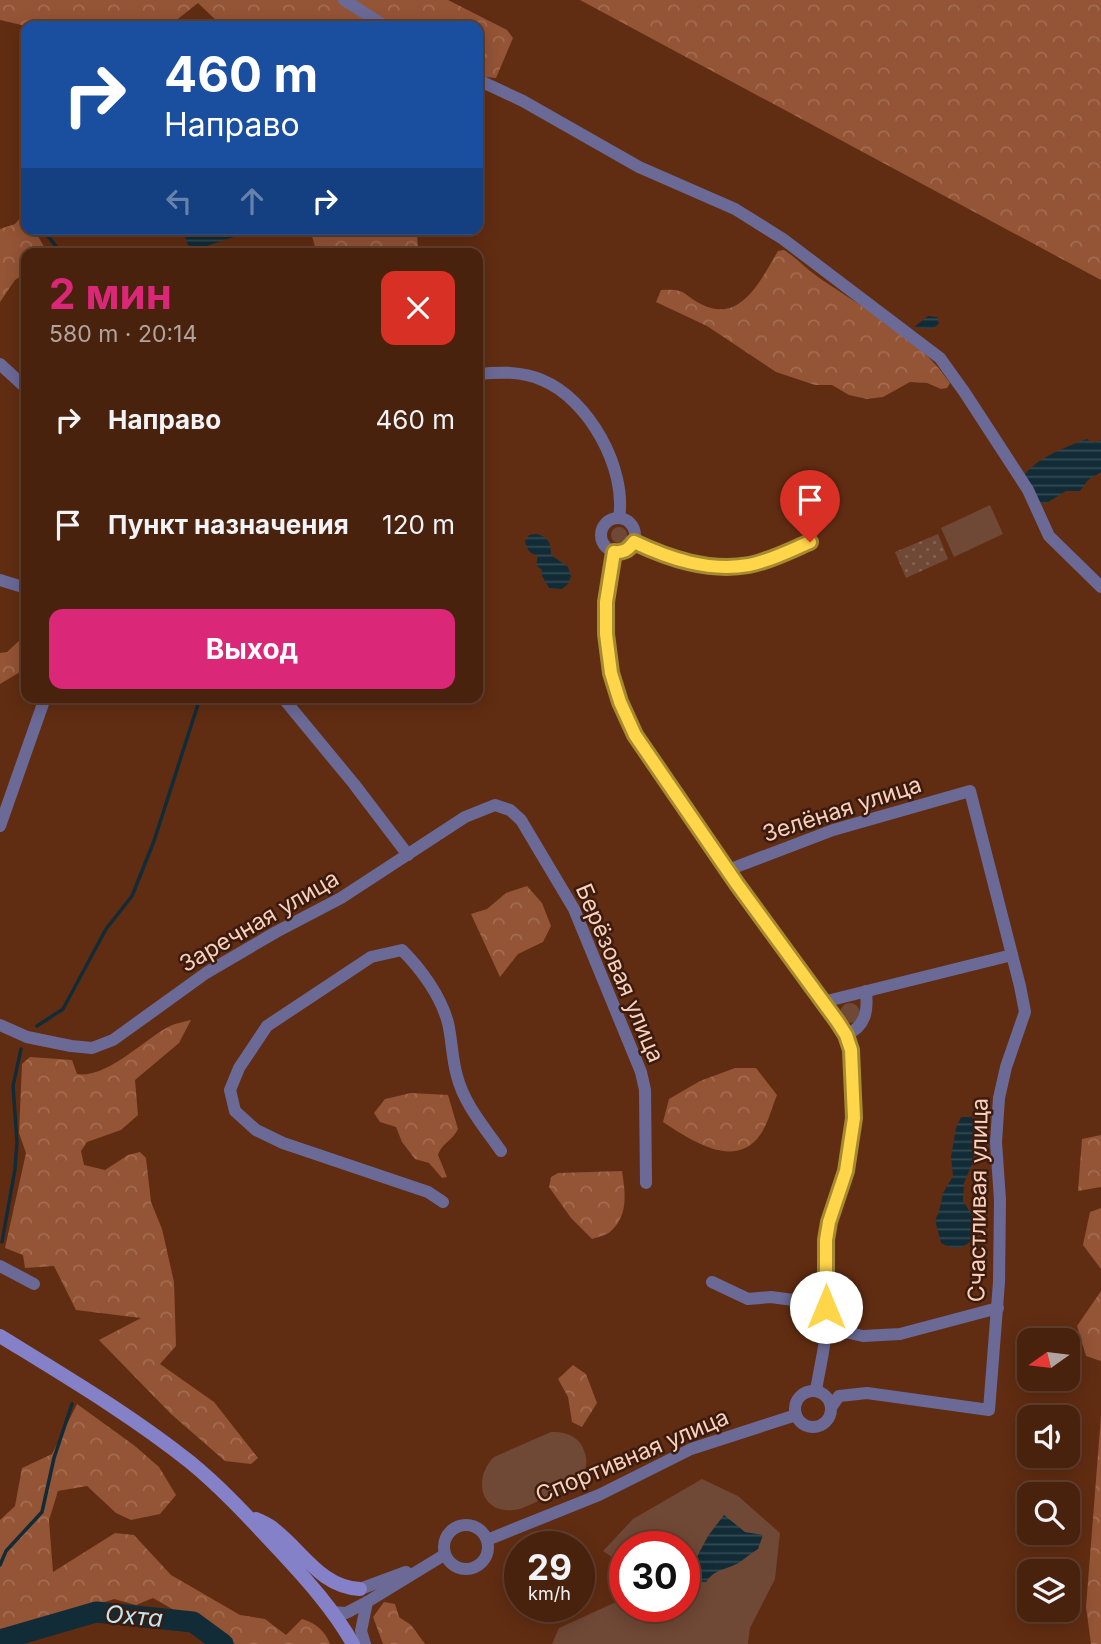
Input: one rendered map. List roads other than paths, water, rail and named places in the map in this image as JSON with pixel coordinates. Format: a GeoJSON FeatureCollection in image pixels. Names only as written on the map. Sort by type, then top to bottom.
{"type":"FeatureCollection","features":[{"type":"Feature","properties":{"kind":"main road"},"geometry":{"type":"LineString","coordinates":[[0,1336],[85,1388],[189,1461],[245,1513],[301,1574],[353,1644]]}},
{"type":"Feature","properties":{"kind":"main road"},"geometry":{"type":"LineString","coordinates":[[245,1513],[274,1528],[330,1581],[363,1596]]}},
{"type":"Feature","properties":{"kind":"main road"},"geometry":{"type":"LineString","coordinates":[[331,1612],[338,1598],[363,1596]]}},
{"type":"Feature","properties":{"kind":"street"},"geometry":{"type":"LineString","coordinates":[[344,0],[377,21]]}},
{"type":"Feature","properties":{"kind":"street"},"geometry":{"type":"LineString","coordinates":[[483,82],[535,107],[639,167],[734,209],[783,239],[940,358],[1028,490],[1049,536],[1101,587]]}},
{"type":"Feature","properties":{"kind":"street"},"geometry":{"type":"LineString","coordinates":[[1,364],[21,383]]}},
{"type":"Feature","properties":{"kind":"street"},"geometry":{"type":"LineString","coordinates":[[483,374],[521,374],[543,380],[562,392],[579,408],[602,438],[613,462],[621,495],[619,518]]}},
{"type":"Feature","properties":{"kind":"street"},"geometry":{"type":"LineString","coordinates":[[625,519],[632,525],[634,542],[628,550],[614,552],[603,546],[601,528],[607,521],[625,519]]}},
{"type":"Feature","properties":{"kind":"street"},"geometry":{"type":"LineString","coordinates":[[634,542],[685,563],[717,566],[750,565],[810,542]]}},
{"type":"Feature","properties":{"kind":"street"},"geometry":{"type":"LineString","coordinates":[[614,552],[606,602],[606,634],[611,673],[635,735],[846,1035],[853,1070],[854,1118],[846,1171],[829,1222],[826,1240],[826,1328],[816,1391]]}},
{"type":"Feature","properties":{"kind":"street"},"geometry":{"type":"LineString","coordinates":[[0,580],[21,586]]}},
{"type":"Feature","properties":{"kind":"street"},"geometry":{"type":"LineString","coordinates":[[0,826],[4,804],[43,703]]}},
{"type":"Feature","properties":{"kind":"street"},"geometry":{"type":"LineString","coordinates":[[287,703],[408,855]]}},
{"type":"Feature","properties":{"kind":"street","name":"Зелёная улица"},"geometry":{"type":"LineString","coordinates":[[728,870],[832,830],[970,791]]}},
{"type":"Feature","properties":{"kind":"street","name":"Счастливая улица"},"geometry":{"type":"LineString","coordinates":[[831,1406],[839,1396],[867,1393],[989,1410],[998,1308],[1000,1200],[996,1142],[999,1098],[1006,1067],[1025,1012],[970,791]]}},
{"type":"Feature","properties":{"kind":"street","name":"Заречная улица"},"geometry":{"type":"LineString","coordinates":[[0,1025],[41,1041],[71,1046],[92,1048],[113,1040],[206,973],[341,898],[465,817],[495,805]]}},
{"type":"Feature","properties":{"kind":"street","name":"Берёзовая улица"},"geometry":{"type":"LineString","coordinates":[[495,805],[510,810],[521,820],[573,908],[641,1072],[645,1090],[646,1183]]}},
{"type":"Feature","properties":{"kind":"street"},"geometry":{"type":"LineString","coordinates":[[443,1202],[428,1192],[283,1143],[256,1130],[235,1111],[230,1090],[239,1068],[267,1026],[371,957],[402,950],[418,966],[435,994],[447,1019],[457,1076],[465,1097],[501,1151]]}},
{"type":"Feature","properties":{"kind":"street"},"geometry":{"type":"LineString","coordinates":[[823,1002],[1012,955]]}},
{"type":"Feature","properties":{"kind":"street"},"geometry":{"type":"LineString","coordinates":[[846,1035],[864,1022],[867,1012],[866,991]]}},
{"type":"Feature","properties":{"kind":"street"},"geometry":{"type":"LineString","coordinates":[[0,1266],[34,1284]]}},
{"type":"Feature","properties":{"kind":"street"},"geometry":{"type":"LineString","coordinates":[[712,1282],[748,1299],[771,1297],[793,1300],[808,1309],[826,1328],[863,1335],[900,1334],[998,1308]]}},
{"type":"Feature","properties":{"kind":"street"},"geometry":{"type":"LineString","coordinates":[[816,1391],[828,1397],[831,1406],[831,1415],[827,1422],[819,1427],[810,1428],[802,1424],[796,1415],[797,1400],[803,1394],[816,1391]]}},
{"type":"Feature","properties":{"kind":"street","name":"Спортивная улица"},"geometry":{"type":"LineString","coordinates":[[487,1540],[599,1494],[691,1450],[796,1415]]}},
{"type":"Feature","properties":{"kind":"street"},"geometry":{"type":"LineString","coordinates":[[365,1644],[361,1631],[363,1596],[438,1559],[451,1530],[460,1525],[471,1525],[481,1531],[487,1540],[488,1552],[482,1563],[471,1569],[459,1569],[438,1559]]}},
{"type":"Feature","properties":{"kind":"water"},"geometry":{"type":"Polygon","coordinates":[[[235,235],[200,248],[188,245],[185,237],[235,235]]]}},
{"type":"Feature","properties":{"kind":"water"},"geometry":{"type":"Polygon","coordinates":[[[928,316],[937,317],[939,324],[932,329],[914,327],[928,316]]]}},
{"type":"Feature","properties":{"kind":"water"},"geometry":{"type":"Polygon","coordinates":[[[1087,439],[1093,443],[1101,440],[1101,472],[1088,480],[1080,491],[1066,491],[1045,504],[1039,501],[1024,477],[1028,471],[1051,454],[1087,439]]]}},
{"type":"Feature","properties":{"kind":"water"},"geometry":{"type":"Polygon","coordinates":[[[536,534],[550,544],[551,555],[568,567],[571,576],[562,589],[549,588],[542,576],[542,570],[536,565],[538,556],[528,549],[525,541],[529,535],[536,534]]]}},
{"type":"Feature","properties":{"kind":"water"},"geometry":{"type":"Polygon","coordinates":[[[961,1117],[972,1117],[976,1125],[973,1162],[964,1183],[963,1201],[972,1215],[974,1226],[970,1242],[956,1248],[941,1243],[935,1220],[943,1193],[953,1176],[951,1157],[956,1128],[961,1117]]]}},
{"type":"Feature","properties":{"kind":"water"},"geometry":{"type":"Polygon","coordinates":[[[724,1515],[745,1532],[763,1535],[758,1549],[735,1565],[713,1574],[706,1582],[700,1581],[700,1551],[724,1515]]]}},
{"type":"Feature","properties":{"kind":"waterway"},"geometry":{"type":"LineString","coordinates":[[47,235],[57,248]]}},
{"type":"Feature","properties":{"kind":"waterway"},"geometry":{"type":"LineString","coordinates":[[37,1026],[63,1009],[106,929],[132,896],[154,841],[198,703]]}},
{"type":"Feature","properties":{"kind":"waterway"},"geometry":{"type":"LineString","coordinates":[[2,1242],[15,1169],[17,1142],[13,1086],[21,1049]]}},
{"type":"Feature","properties":{"kind":"waterway"},"geometry":{"type":"LineString","coordinates":[[0,1565],[6,1551],[42,1512],[54,1458],[72,1404]]}},
{"type":"Feature","properties":{"kind":"waterway","name":"Охта"},"geometry":{"type":"LineString","coordinates":[[0,1640],[96,1612],[193,1622],[223,1644]]}}]}
